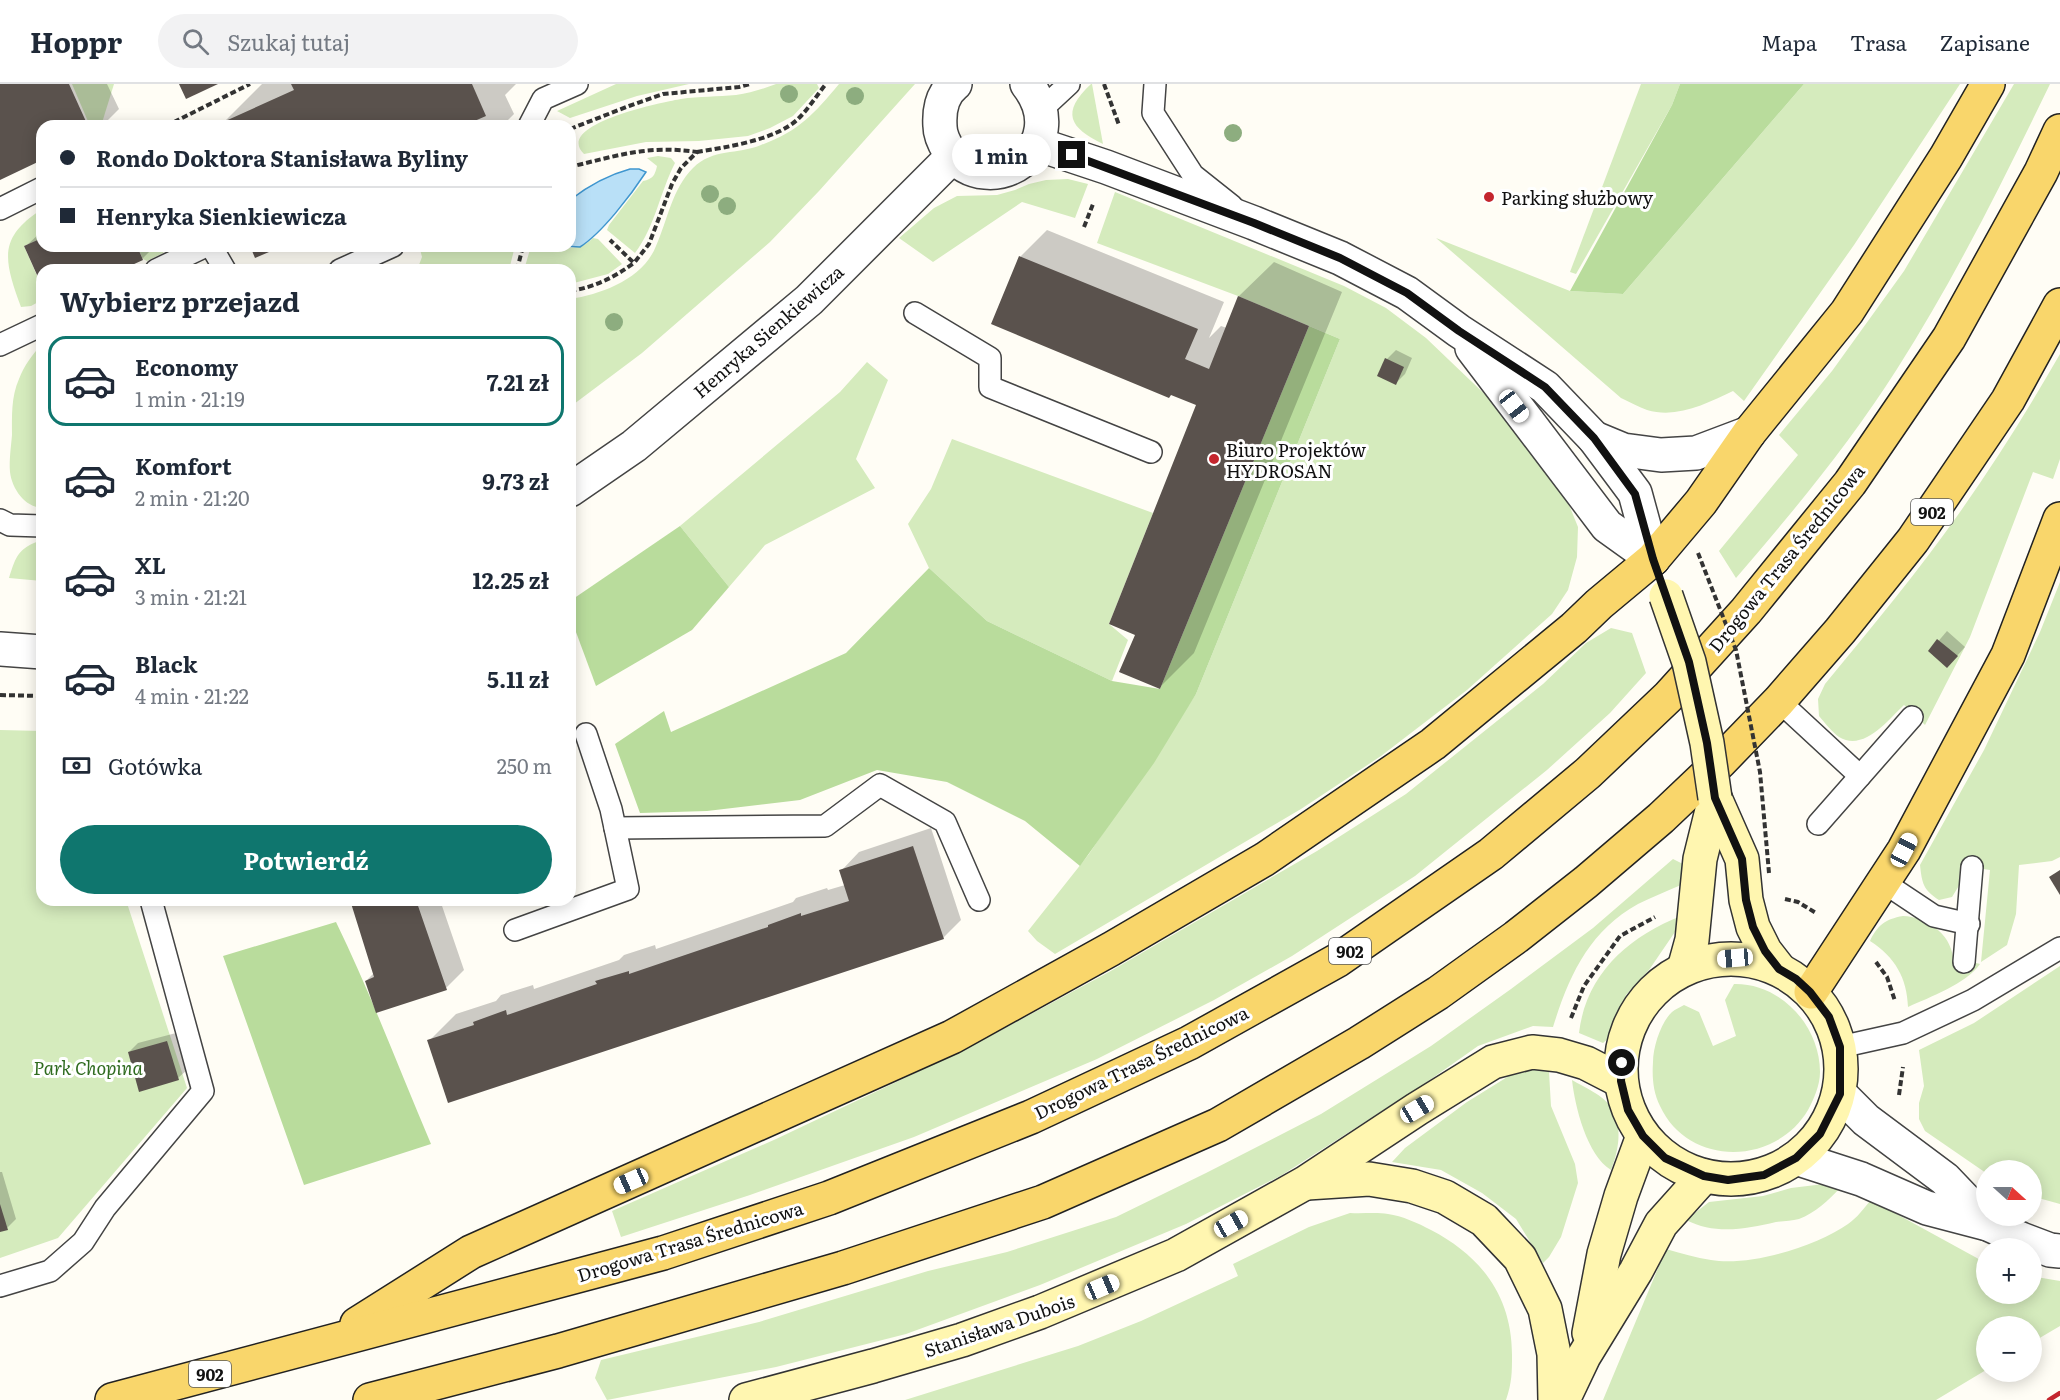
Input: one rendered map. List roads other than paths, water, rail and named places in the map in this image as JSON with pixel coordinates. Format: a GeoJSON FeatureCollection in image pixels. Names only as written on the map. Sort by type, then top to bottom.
{"type":"FeatureCollection","features":[{"type":"Feature","properties":{"kind":"main road"},"geometry":{"type":"LineString","coordinates":[[328,1343],[471,1252],[952,1037],[1112,949],[1265,859],[1433,744],[1653,559],[1701,502],[1749,433],[1847,312],[1946,157],[1988,84]]}},
{"type":"Feature","properties":{"kind":"main road","name":"Drogowa Trasa Średnicowa"},"geometry":{"type":"LineString","coordinates":[[112,1400],[663,1253],[829,1198],[1031,1117],[1188,1043],[1338,960],[1491,854],[1588,772],[1668,697],[1746,612],[1850,483],[1949,338],[2041,172],[2060,131]]}},
{"type":"Feature","properties":{"kind":"main road","name":"902"},"geometry":{"type":"LineString","coordinates":[[370,1400],[558,1352],[843,1269],[1044,1202],[1218,1125],[1369,1037],[1438,993],[1516,937],[1586,882],[1661,818],[1779,701],[1840,631],[1913,540],[2008,400],[2060,305]]}},
{"type":"Feature","properties":{"kind":"main road"},"geometry":{"type":"LineString","coordinates":[[1810,992],[1904,850],[2008,655],[2060,519]]}},
{"type":"Feature","properties":{"kind":"main road"},"geometry":{"type":"LineString","coordinates":[[1653,559],[1689,662],[1707,743],[1715,798],[1700,859],[1692,940],[1684,969]]}},
{"type":"Feature","properties":{"kind":"main road"},"geometry":{"type":"LineString","coordinates":[[1715,798],[1755,866],[1746,900],[1753,927],[1765,951],[1779,969]]}},
{"type":"Feature","properties":{"kind":"main road"},"geometry":{"type":"LineString","coordinates":[[1735,958],[1779,969],[1796,979],[1810,992],[1829,1017],[1840,1047],[1840,1094],[1820,1134],[1796,1158],[1764,1175],[1728,1180],[1704,1176],[1665,1158],[1643,1136],[1628,1110],[1621,1081],[1623,1045],[1637,1011],[1660,984],[1684,969],[1713,960],[1735,958]]}},
{"type":"Feature","properties":{"kind":"main road","name":"Stanisława Dubois"},"geometry":{"type":"LineString","coordinates":[[746,1400],[962,1340],[1040,1312],[1176,1255],[1305,1183],[1493,1062],[1532,1052],[1559,1055],[1586,1063],[1621,1081]]}},
{"type":"Feature","properties":{"kind":"main road"},"geometry":{"type":"LineString","coordinates":[[1584,1356],[1604,1254],[1621,1196],[1643,1136]]}},
{"type":"Feature","properties":{"kind":"main road"},"geometry":{"type":"LineString","coordinates":[[1563,1400],[1584,1356],[1636,1271],[1661,1224],[1704,1176]]}},
{"type":"Feature","properties":{"kind":"main road"},"geometry":{"type":"LineString","coordinates":[[1305,1183],[1369,1179],[1412,1186],[1445,1197],[1484,1220],[1520,1258],[1545,1309],[1554,1354],[1555,1400]]}},
{"type":"Feature","properties":{"kind":"street"},"geometry":{"type":"LineString","coordinates":[[955,84],[943,100],[939,115],[944,144],[963,164],[974,170],[986,172],[1010,168],[1021,162],[1037,144],[1042,122],[1034,97]]}},
{"type":"Feature","properties":{"kind":"street"},"geometry":{"type":"LineString","coordinates":[[1037,144],[1106,167],[1254,223],[1340,258],[1407,293],[1459,331],[1545,387],[1594,438],[1635,494],[1653,559]]}},
{"type":"Feature","properties":{"kind":"street","name":"Henryka Sienkiewicza"},"geometry":{"type":"LineString","coordinates":[[576,486],[634,446],[809,300],[953,156]]}},
{"type":"Feature","properties":{"kind":"street"},"geometry":{"type":"LineString","coordinates":[[1459,331],[1607,526],[1653,559]]}},
{"type":"Feature","properties":{"kind":"street"},"geometry":{"type":"LineString","coordinates":[[1594,438],[1623,450],[1661,455],[1696,453],[1749,433]]}},
{"type":"Feature","properties":{"kind":"street"},"geometry":{"type":"LineString","coordinates":[[0,649],[36,652]]}},
{"type":"Feature","properties":{"kind":"street"},"geometry":{"type":"LineString","coordinates":[[1840,1094],[1866,1120],[1945,1179],[1976,1211]]}},
{"type":"Feature","properties":{"kind":"street"},"geometry":{"type":"LineString","coordinates":[[1796,1158],[1861,1179],[1927,1208],[1976,1221]]}},
{"type":"Feature","properties":{"kind":"street"},"geometry":{"type":"LineString","coordinates":[[1992,1226],[2050,1250],[2060,1251]]}},
{"type":"Feature","properties":{"kind":"lane"},"geometry":{"type":"LineString","coordinates":[[532,120],[543,99],[577,84]]}},
{"type":"Feature","properties":{"kind":"lane"},"geometry":{"type":"LineString","coordinates":[[1034,97],[1069,84]]}},
{"type":"Feature","properties":{"kind":"lane"},"geometry":{"type":"LineString","coordinates":[[1155,84],[1154,114],[1193,175],[1254,223]]}},
{"type":"Feature","properties":{"kind":"lane"},"geometry":{"type":"LineString","coordinates":[[0,209],[36,191]]}},
{"type":"Feature","properties":{"kind":"lane"},"geometry":{"type":"LineString","coordinates":[[168,264],[194,252]]}},
{"type":"Feature","properties":{"kind":"lane"},"geometry":{"type":"LineString","coordinates":[[353,264],[380,252]]}},
{"type":"Feature","properties":{"kind":"lane"},"geometry":{"type":"LineString","coordinates":[[915,313],[990,358],[990,387],[1151,452]]}},
{"type":"Feature","properties":{"kind":"lane"},"geometry":{"type":"LineString","coordinates":[[0,345],[36,327]]}},
{"type":"Feature","properties":{"kind":"lane"},"geometry":{"type":"LineString","coordinates":[[0,520],[10,525],[36,526]]}},
{"type":"Feature","properties":{"kind":"lane"},"geometry":{"type":"LineString","coordinates":[[1779,701],[1860,776]]}},
{"type":"Feature","properties":{"kind":"lane"},"geometry":{"type":"LineString","coordinates":[[1818,824],[1912,717]]}},
{"type":"Feature","properties":{"kind":"lane"},"geometry":{"type":"LineString","coordinates":[[515,930],[628,889],[611,810],[586,734]]}},
{"type":"Feature","properties":{"kind":"lane"},"geometry":{"type":"LineString","coordinates":[[615,828],[825,826],[880,785],[945,822],[979,900]]}},
{"type":"Feature","properties":{"kind":"lane"},"geometry":{"type":"LineString","coordinates":[[1964,962],[1972,867]]}},
{"type":"Feature","properties":{"kind":"lane"},"geometry":{"type":"LineString","coordinates":[[1883,882],[1934,916],[1969,924]]}},
{"type":"Feature","properties":{"kind":"lane"},"geometry":{"type":"LineString","coordinates":[[0,1286],[50,1271],[83,1242],[105,1208],[203,1091],[153,906]]}},
{"type":"Feature","properties":{"kind":"lane"},"geometry":{"type":"LineString","coordinates":[[1840,1047],[1903,1033],[1973,1000],[2060,948]]}},
{"type":"Feature","properties":{"kind":"water"},"geometry":{"type":"Polygon","coordinates":[[[630,169],[646,172],[616,213],[589,241],[580,247],[576,247],[576,196],[614,174],[630,169]]]}},
{"type":"Feature","properties":{"kind":"railway"},"geometry":{"type":"LineString","coordinates":[[2049,1400],[2060,1393]]}},
{"type":"Feature","properties":{"kind":"place","name":"Parking służbowy"},"geometry":{"type":"Point","coordinates":[1489,197]}},
{"type":"Feature","properties":{"kind":"place","name":"Biuro Projektów HYDROSAN"},"geometry":{"type":"Point","coordinates":[1214,459]}},
{"type":"Feature","properties":{"kind":"park label","name":"Park Chopina"},"geometry":{"type":"Point","coordinates":[88,1067]}}]}
